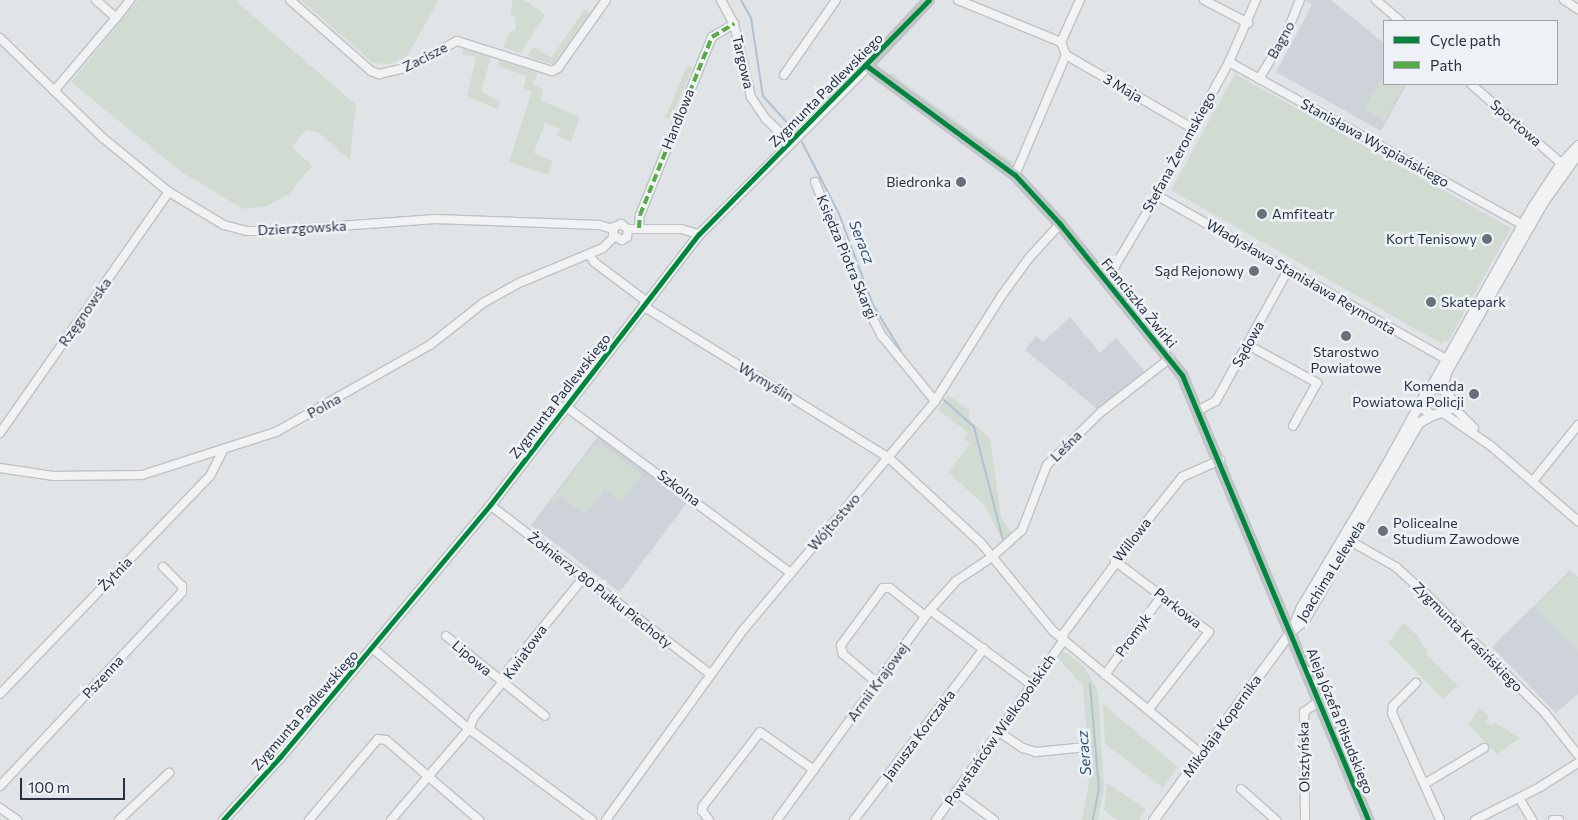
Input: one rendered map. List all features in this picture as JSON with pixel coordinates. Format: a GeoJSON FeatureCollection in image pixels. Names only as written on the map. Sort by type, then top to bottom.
{"type":"FeatureCollection","features":[{"type":"Feature","properties":{"kind":"main road","name":"Zygmunta Padlewskiego"},"geometry":{"type":"LineString","coordinates":[[867,66],[928,0]]}},
{"type":"Feature","properties":{"kind":"main road","name":"Franciszka Żwirki"},"geometry":{"type":"LineString","coordinates":[[867,66],[1015,175],[1060,224],[1170,358],[1199,410],[1291,631]]}},
{"type":"Feature","properties":{"kind":"main road","name":"Aleja Józefa Piłsudskiego"},"geometry":{"type":"LineString","coordinates":[[1291,631],[1318,702],[1368,820]]}},
{"type":"Feature","properties":{"kind":"street"},"geometry":{"type":"LineString","coordinates":[[96,0],[116,18]]}},
{"type":"Feature","properties":{"kind":"street"},"geometry":{"type":"LineString","coordinates":[[54,91],[130,0]]}},
{"type":"Feature","properties":{"kind":"street","name":"Zacisze"},"geometry":{"type":"LineString","coordinates":[[290,0],[371,71],[379,74],[410,67],[457,41],[552,70],[558,68],[606,0]]}},
{"type":"Feature","properties":{"kind":"street","name":"Targowa"},"geometry":{"type":"LineString","coordinates":[[721,0],[734,24],[751,97],[766,119],[790,142]]}},
{"type":"Feature","properties":{"kind":"street"},"geometry":{"type":"LineString","coordinates":[[784,75],[836,0]]}},
{"type":"Feature","properties":{"kind":"street"},"geometry":{"type":"LineString","coordinates":[[958,0],[1061,42]]}},
{"type":"Feature","properties":{"kind":"street"},"geometry":{"type":"LineString","coordinates":[[1015,175],[1066,55],[1061,42],[1080,0]]}},
{"type":"Feature","properties":{"kind":"street"},"geometry":{"type":"LineString","coordinates":[[1204,0],[1248,22]]}},
{"type":"Feature","properties":{"kind":"street","name":"Stefana Żeromskiego"},"geometry":{"type":"LineString","coordinates":[[1104,277],[1115,266],[1229,62],[1256,0]]}},
{"type":"Feature","properties":{"kind":"street","name":"Bagno"},"geometry":{"type":"LineString","coordinates":[[1259,79],[1287,32],[1300,0]]}},
{"type":"Feature","properties":{"kind":"street"},"geometry":{"type":"LineString","coordinates":[[1376,0],[1399,20]]}},
{"type":"Feature","properties":{"kind":"street"},"geometry":{"type":"LineString","coordinates":[[1564,0],[1578,8]]}},
{"type":"Feature","properties":{"kind":"street","name":"Handlowa"},"geometry":{"type":"LineString","coordinates":[[639,228],[640,214],[712,37],[734,24]]}},
{"type":"Feature","properties":{"kind":"street","name":"Dzierzgowska"},"geometry":{"type":"LineString","coordinates":[[0,38],[103,138],[169,192],[224,225],[246,231],[436,219],[599,225],[625,238],[628,229]]}},
{"type":"Feature","properties":{"kind":"street","name":"3 Maja"},"geometry":{"type":"LineString","coordinates":[[1066,55],[1192,128]]}},
{"type":"Feature","properties":{"kind":"street","name":"Stanisława Wyspiańskiego"},"geometry":{"type":"LineString","coordinates":[[1229,62],[1522,224]]}},
{"type":"Feature","properties":{"kind":"street","name":"Zygmunta Padlewskiego"},"geometry":{"type":"LineString","coordinates":[[223,820],[372,648],[490,505],[699,234],[867,66]]}},
{"type":"Feature","properties":{"kind":"street","name":"Sportowa"},"geometry":{"type":"LineString","coordinates":[[1472,85],[1560,163]]}},
{"type":"Feature","properties":{"kind":"street"},"geometry":{"type":"LineString","coordinates":[[1450,404],[1443,413],[1432,415],[1424,409],[1422,400],[1522,224],[1560,163],[1578,145]]}},
{"type":"Feature","properties":{"kind":"street"},"geometry":{"type":"LineString","coordinates":[[1491,446],[1450,404],[1444,379],[1450,365],[1543,202],[1578,153]]}},
{"type":"Feature","properties":{"kind":"street","name":"Księdza Piotra Skargi"},"geometry":{"type":"LineString","coordinates":[[815,182],[866,307],[882,336],[935,401]]}},
{"type":"Feature","properties":{"kind":"street","name":"Rzęgnowska"},"geometry":{"type":"LineString","coordinates":[[0,433],[169,192]]}},
{"type":"Feature","properties":{"kind":"street","name":"Władysława Stanisława Reymonta"},"geometry":{"type":"LineString","coordinates":[[1156,195],[1445,361]]}},
{"type":"Feature","properties":{"kind":"street","name":"Dzierzgowska"},"geometry":{"type":"LineString","coordinates":[[613,233],[619,224],[628,229],[681,229],[699,234]]}},
{"type":"Feature","properties":{"kind":"street","name":"Wójtostwo"},"geometry":{"type":"LineString","coordinates":[[606,820],[710,674],[791,573],[935,401],[1002,295],[1029,258],[1060,224]]}},
{"type":"Feature","properties":{"kind":"street","name":"Polna"},"geometry":{"type":"LineString","coordinates":[[0,468],[53,476],[142,475],[276,432],[430,345],[483,303],[519,283],[603,248],[613,233]]}},
{"type":"Feature","properties":{"kind":"street","name":"Wymyślin"},"geometry":{"type":"LineString","coordinates":[[589,254],[594,262],[645,303],[889,458],[954,515],[1062,639],[1201,754]]}},
{"type":"Feature","properties":{"kind":"street","name":"Sądowa"},"geometry":{"type":"LineString","coordinates":[[1199,410],[1216,401],[1288,270]]}},
{"type":"Feature","properties":{"kind":"street"},"geometry":{"type":"LineString","coordinates":[[1248,345],[1317,383],[1293,426]]}},
{"type":"Feature","properties":{"kind":"street","name":"Leśna"},"geometry":{"type":"LineString","coordinates":[[992,557],[1022,530],[1047,465],[1101,412],[1170,358]]}},
{"type":"Feature","properties":{"kind":"street"},"geometry":{"type":"LineString","coordinates":[[1430,388],[1446,392]]}},
{"type":"Feature","properties":{"kind":"street","name":"Joachima Lelewela"},"geometry":{"type":"LineString","coordinates":[[1291,631],[1304,620],[1422,400]]}},
{"type":"Feature","properties":{"kind":"street","name":"Szkolna"},"geometry":{"type":"LineString","coordinates":[[566,406],[791,573]]}},
{"type":"Feature","properties":{"kind":"street"},"geometry":{"type":"LineString","coordinates":[[1443,413],[1491,446],[1578,521]]}},
{"type":"Feature","properties":{"kind":"street","name":"Joachima Lelewela"},"geometry":{"type":"LineString","coordinates":[[1347,539],[1419,422],[1432,415]]}},
{"type":"Feature","properties":{"kind":"street"},"geometry":{"type":"LineString","coordinates":[[1533,481],[1578,425]]}},
{"type":"Feature","properties":{"kind":"street","name":"Żytnia"},"geometry":{"type":"LineString","coordinates":[[0,694],[210,476],[224,449]]}},
{"type":"Feature","properties":{"kind":"street","name":"Willowa"},"geometry":{"type":"LineString","coordinates":[[1062,639],[1116,561],[1182,477],[1220,460]]}},
{"type":"Feature","properties":{"kind":"street","name":"Żołnierzy 80 Pułku Piechoty"},"geometry":{"type":"LineString","coordinates":[[490,505],[710,674]]}},
{"type":"Feature","properties":{"kind":"street","name":"Zygmunta Krasińskiego"},"geometry":{"type":"LineString","coordinates":[[1347,539],[1396,567],[1430,598],[1545,713],[1578,754]]}},
{"type":"Feature","properties":{"kind":"street","name":"Armii Krajowej"},"geometry":{"type":"LineString","coordinates":[[777,820],[928,613],[956,581],[992,557]]}},
{"type":"Feature","properties":{"kind":"street","name":"Parkowa"},"geometry":{"type":"LineString","coordinates":[[1116,561],[1209,632],[1148,710]]}},
{"type":"Feature","properties":{"kind":"street","name":"Pszenna"},"geometry":{"type":"LineString","coordinates":[[0,786],[182,592],[182,586],[163,567]]}},
{"type":"Feature","properties":{"kind":"street","name":"Kwiatowa"},"geometry":{"type":"LineString","coordinates":[[391,820],[469,729],[474,717],[502,683],[509,669],[584,577]]}},
{"type":"Feature","properties":{"kind":"street"},"geometry":{"type":"LineString","coordinates":[[877,683],[843,654],[841,645],[883,588],[890,588],[984,649],[1032,685]]}},
{"type":"Feature","properties":{"kind":"street","name":"Promyk"},"geometry":{"type":"LineString","coordinates":[[1105,675],[1162,595]]}},
{"type":"Feature","properties":{"kind":"street","name":"Mikołaja Kopernika"},"geometry":{"type":"LineString","coordinates":[[1153,820],[1291,631]]}},
{"type":"Feature","properties":{"kind":"street","name":"Lipowa"},"geometry":{"type":"LineString","coordinates":[[446,636],[544,716]]}},
{"type":"Feature","properties":{"kind":"street","name":"Powstańców Wielkopolskich"},"geometry":{"type":"LineString","coordinates":[[936,820],[1032,685],[1062,639]]}},
{"type":"Feature","properties":{"kind":"street"},"geometry":{"type":"LineString","coordinates":[[372,648],[469,729],[592,820]]}},
{"type":"Feature","properties":{"kind":"street","name":"Janusza Korczaka"},"geometry":{"type":"LineString","coordinates":[[854,820],[984,649]]}},
{"type":"Feature","properties":{"kind":"street"},"geometry":{"type":"LineString","coordinates":[[1416,683],[1393,706],[1392,713],[1426,783],[1440,820]]}},
{"type":"Feature","properties":{"kind":"street","name":"Olsztyńska"},"geometry":{"type":"LineString","coordinates":[[1305,820],[1304,712],[1318,702]]}},
{"type":"Feature","properties":{"kind":"street"},"geometry":{"type":"LineString","coordinates":[[709,820],[702,811],[703,806],[760,732],[814,770]]}},
{"type":"Feature","properties":{"kind":"street"},"geometry":{"type":"LineString","coordinates":[[999,732],[1023,748],[1036,752],[1087,747]]}},
{"type":"Feature","properties":{"kind":"street"},"geometry":{"type":"LineString","coordinates":[[309,820],[378,739],[386,740],[479,820]]}},
{"type":"Feature","properties":{"kind":"street"},"geometry":{"type":"LineString","coordinates":[[1426,783],[1484,748]]}},
{"type":"Feature","properties":{"kind":"street"},"geometry":{"type":"LineString","coordinates":[[1474,820],[1519,798],[1578,763]]}},
{"type":"Feature","properties":{"kind":"street"},"geometry":{"type":"LineString","coordinates":[[119,820],[169,773]]}},
{"type":"Feature","properties":{"kind":"street"},"geometry":{"type":"LineString","coordinates":[[1241,789],[1276,820]]}},
{"type":"Feature","properties":{"kind":"street"},"geometry":{"type":"LineString","coordinates":[[956,792],[994,820]]}},
{"type":"Feature","properties":{"kind":"street"},"geometry":{"type":"LineString","coordinates":[[1519,798],[1532,820]]}},
{"type":"Feature","properties":{"kind":"street"},"geometry":{"type":"LineString","coordinates":[[0,808],[17,820]]}},
{"type":"Feature","properties":{"kind":"street"},"geometry":{"type":"LineString","coordinates":[[1553,820],[1558,820]]}},
{"type":"Feature","properties":{"kind":"shaded area"},"geometry":{"type":"Polygon","coordinates":[[[138,0],[235,0],[356,105],[350,160],[318,132],[306,130],[292,147],[312,166],[288,195],[267,206],[243,209],[180,171],[71,82],[138,0]]]}},
{"type":"Feature","properties":{"kind":"shaded area"},"geometry":{"type":"Polygon","coordinates":[[[301,0],[439,0],[407,56],[391,64],[373,63],[301,0]]]}},
{"type":"Feature","properties":{"kind":"shaded area"},"geometry":{"type":"Polygon","coordinates":[[[512,0],[524,0],[545,14],[521,53],[503,47],[510,32],[516,30],[515,17],[511,15],[512,0]]]}},
{"type":"Feature","properties":{"kind":"shaded area"},"geometry":{"type":"Polygon","coordinates":[[[1305,0],[1331,0],[1383,42],[1383,85],[1406,85],[1381,131],[1276,72],[1312,5],[1305,0]]]}},
{"type":"Feature","properties":{"kind":"shaded area"},"geometry":{"type":"Polygon","coordinates":[[[585,9],[591,14],[555,65],[527,57],[534,47],[551,58],[585,9]]]}},
{"type":"Feature","properties":{"kind":"shaded area"},"geometry":{"type":"Polygon","coordinates":[[[463,48],[491,57],[481,91],[500,102],[497,109],[467,96],[476,57],[461,54],[463,48]]]}},
{"type":"Feature","properties":{"kind":"shaded area"},"geometry":{"type":"Polygon","coordinates":[[[500,60],[538,72],[533,84],[543,89],[540,100],[580,117],[571,142],[557,136],[560,128],[545,123],[534,153],[553,161],[548,175],[509,162],[532,91],[523,88],[527,76],[498,66],[500,60]]]}},
{"type":"Feature","properties":{"kind":"shaded area"},"geometry":{"type":"Polygon","coordinates":[[[683,63],[693,68],[671,118],[667,118],[661,115],[666,116],[687,66],[683,63]]]}},
{"type":"Feature","properties":{"kind":"shaded area"},"geometry":{"type":"Polygon","coordinates":[[[893,73],[1015,164],[1009,164],[888,75],[893,73]]]}},
{"type":"Feature","properties":{"kind":"shaded area"},"geometry":{"type":"Polygon","coordinates":[[[1235,74],[1511,228],[1448,342],[1444,340],[1442,344],[1171,190],[1235,74]]]}},
{"type":"Feature","properties":{"kind":"shaded area"},"geometry":{"type":"Polygon","coordinates":[[[1383,76],[1383,85],[1404,85],[1384,121],[1364,109],[1383,76]]]}},
{"type":"Feature","properties":{"kind":"shaded area"},"geometry":{"type":"Polygon","coordinates":[[[1070,317],[1100,353],[1116,338],[1148,375],[1101,412],[1025,350],[1036,336],[1043,342],[1070,317]]]}},
{"type":"Feature","properties":{"kind":"shaded area"},"geometry":{"type":"Polygon","coordinates":[[[948,395],[969,410],[969,419],[990,438],[1001,517],[1012,533],[1002,540],[985,506],[948,472],[970,444],[964,439],[968,432],[938,410],[948,395]]]}},
{"type":"Feature","properties":{"kind":"shaded area"},"geometry":{"type":"Polygon","coordinates":[[[599,435],[688,502],[620,592],[531,525],[599,435]]]}},
{"type":"Feature","properties":{"kind":"shaded area"},"geometry":{"type":"Polygon","coordinates":[[[600,443],[642,475],[621,502],[605,489],[585,515],[560,496],[554,504],[551,501],[594,445],[597,447],[600,443]]]}},
{"type":"Feature","properties":{"kind":"shaded area"},"geometry":{"type":"Polygon","coordinates":[[[1570,570],[1578,577],[1578,694],[1556,713],[1492,647],[1570,570]]]}},
{"type":"Feature","properties":{"kind":"shaded area"},"geometry":{"type":"Polygon","coordinates":[[[1571,572],[1578,579],[1578,650],[1535,607],[1571,572]]]}},
{"type":"Feature","properties":{"kind":"shaded area"},"geometry":{"type":"Polygon","coordinates":[[[1404,623],[1421,639],[1419,641],[1428,651],[1426,654],[1458,686],[1443,699],[1388,643],[1404,623]]]}},
{"type":"Feature","properties":{"kind":"shaded area"},"geometry":{"type":"Polygon","coordinates":[[[1062,653],[1067,653],[1085,668],[1098,691],[1104,788],[1098,820],[1082,820],[1090,777],[1083,686],[1058,658],[1062,653]]]}},
{"type":"Feature","properties":{"kind":"shaded area"},"geometry":{"type":"Polygon","coordinates":[[[1103,704],[1178,767],[1163,788],[1105,744],[1103,704]]]}},
{"type":"Feature","properties":{"kind":"shaded area"},"geometry":{"type":"Polygon","coordinates":[[[1480,708],[1489,717],[1486,721],[1491,725],[1494,722],[1520,738],[1497,754],[1468,724],[1480,708]]]}},
{"type":"Feature","properties":{"kind":"shaded area"},"geometry":{"type":"Polygon","coordinates":[[[1107,783],[1146,809],[1139,820],[1117,820],[1104,810],[1107,783]]]}},
{"type":"Feature","properties":{"kind":"waterway","name":"Seracz"},"geometry":{"type":"LineString","coordinates":[[741,0],[751,18],[763,96],[791,127]]}},
{"type":"Feature","properties":{"kind":"waterway","name":"Seracz"},"geometry":{"type":"LineString","coordinates":[[802,142],[839,214],[873,305],[901,351]]}},
{"type":"Feature","properties":{"kind":"waterway","name":"Seracz"},"geometry":{"type":"LineString","coordinates":[[944,400],[974,427],[1003,540]]}},
{"type":"Feature","properties":{"kind":"waterway","name":"Seracz"},"geometry":{"type":"LineString","coordinates":[[1090,684],[1099,788],[1093,820]]}},
{"type":"Feature","properties":{"kind":"marked path"},"geometry":{"type":"LineString","coordinates":[[639,228],[640,215],[712,37],[734,24]]}},
{"type":"Feature","properties":{"kind":"cycle path"},"geometry":{"type":"LineString","coordinates":[[223,820],[280,757],[490,505],[699,234],[929,0]]}},
{"type":"Feature","properties":{"kind":"cycle path"},"geometry":{"type":"LineString","coordinates":[[867,66],[1015,175],[1060,224],[1182,375],[1368,820]]}},
{"type":"Feature","properties":{"kind":"place","name":"Biedronka"},"geometry":{"type":"Point","coordinates":[961,182]}},
{"type":"Feature","properties":{"kind":"place","name":"Amfiteatr"},"geometry":{"type":"Point","coordinates":[1262,214]}},
{"type":"Feature","properties":{"kind":"place","name":"Kort Tenisowy"},"geometry":{"type":"Point","coordinates":[1487,239]}},
{"type":"Feature","properties":{"kind":"place","name":"Sąd Rejonowy"},"geometry":{"type":"Point","coordinates":[1254,271]}},
{"type":"Feature","properties":{"kind":"place","name":"Skatepark"},"geometry":{"type":"Point","coordinates":[1431,302]}},
{"type":"Feature","properties":{"kind":"place","name":"Starostwo Powiatowe"},"geometry":{"type":"Point","coordinates":[1346,336]}},
{"type":"Feature","properties":{"kind":"place","name":"Komenda Powiatowa Policji"},"geometry":{"type":"Point","coordinates":[1474,394]}},
{"type":"Feature","properties":{"kind":"place","name":"Policealne Studium Zawodowe"},"geometry":{"type":"Point","coordinates":[1383,531]}}]}
